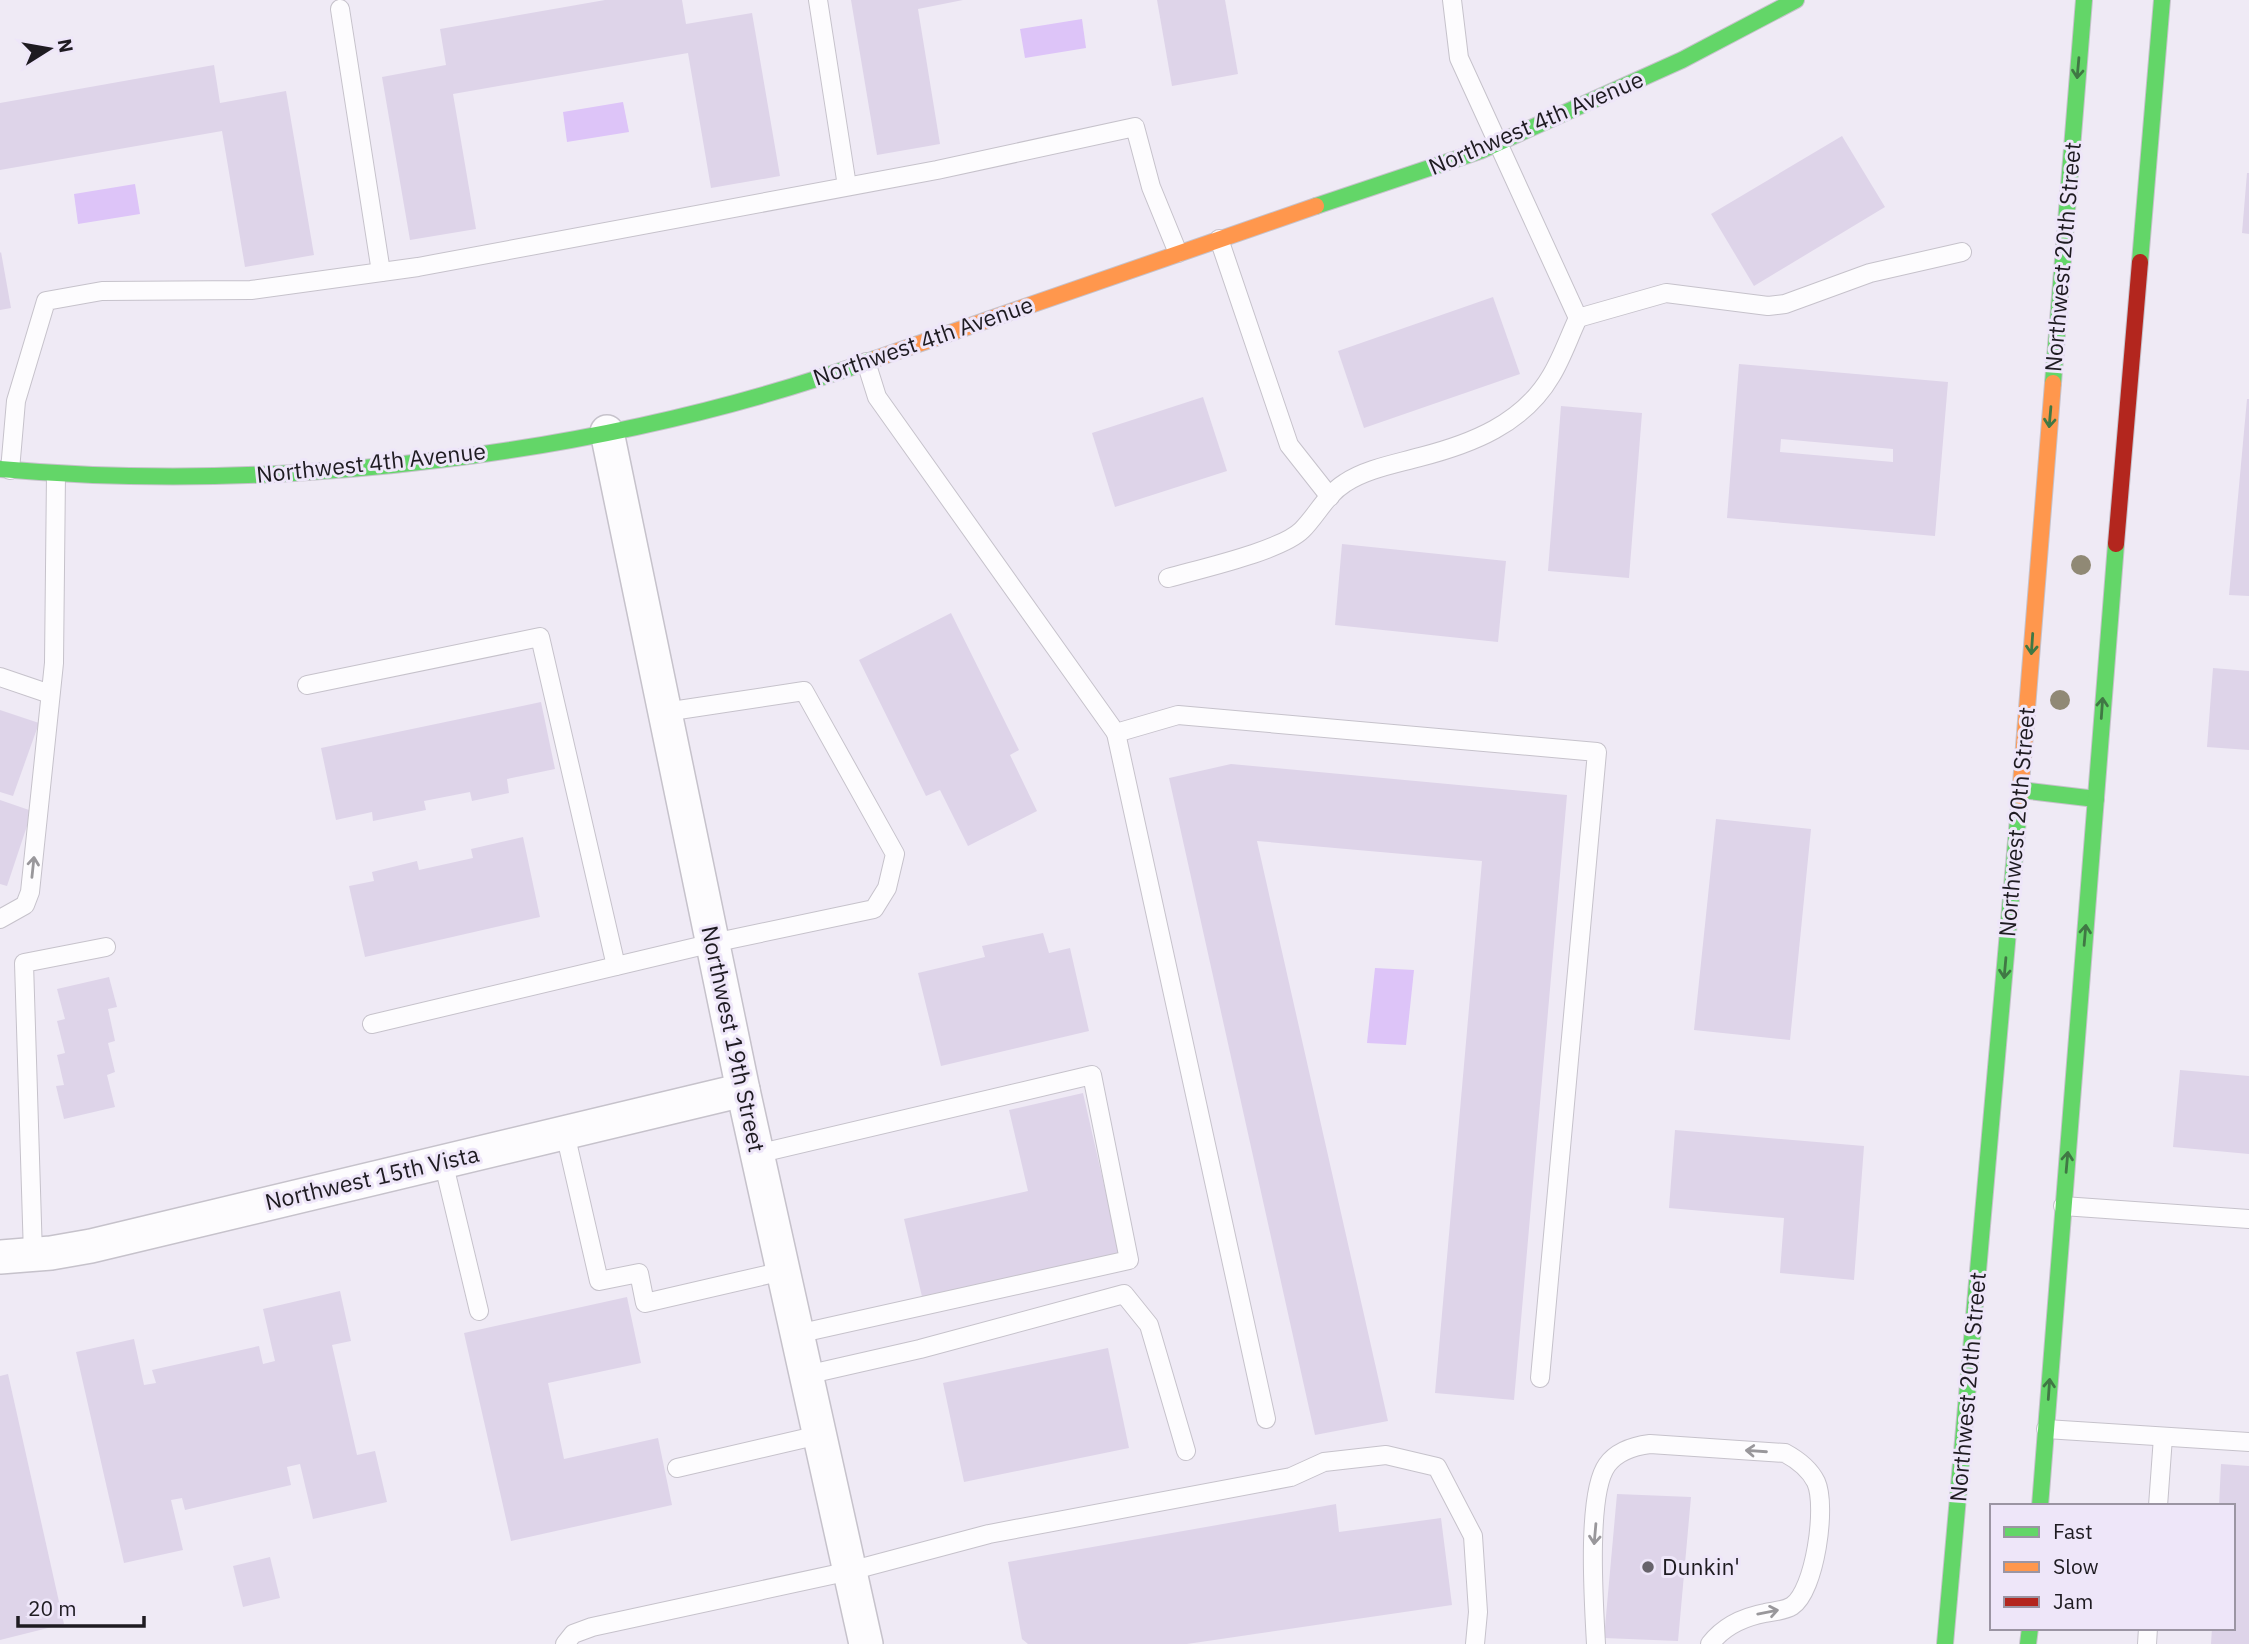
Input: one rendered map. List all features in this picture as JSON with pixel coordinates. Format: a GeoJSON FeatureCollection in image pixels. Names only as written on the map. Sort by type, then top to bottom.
{"type":"FeatureCollection","features":[{"type":"Feature","properties":{"kind":"street","name":"Northwest 4th Avenue"},"geometry":{"type":"LineString","coordinates":[[5,469],[56,474],[224,476],[308,473],[435,460],[607,432],[697,413],[866,362],[1499,142],[1682,60],[1796,0]]}},
{"type":"Feature","properties":{"kind":"street","name":"Northwest 20th Street"},"geometry":{"type":"LineString","coordinates":[[1945,1644],[2021,790],[2084,0]]}},
{"type":"Feature","properties":{"kind":"street"},"geometry":{"type":"LineString","coordinates":[[2040,1504],[2162,0]]}},
{"type":"Feature","properties":{"kind":"street","name":"Northwest 19th Street"},"geometry":{"type":"LineString","coordinates":[[607,432],[743,1090],[866,1644]]}},
{"type":"Feature","properties":{"kind":"street"},"geometry":{"type":"LineString","coordinates":[[2021,790],[2096,799]]}},
{"type":"Feature","properties":{"kind":"street","name":"Northwest 15th Vista"},"geometry":{"type":"LineString","coordinates":[[0,1256],[33,1255],[91,1246],[743,1090]]}},
{"type":"Feature","properties":{"kind":"lane"},"geometry":{"type":"LineString","coordinates":[[818,0],[848,186]]}},
{"type":"Feature","properties":{"kind":"lane"},"geometry":{"type":"LineString","coordinates":[[1168,578],[1281,543],[1301,531],[1330,496],[1345,483],[1376,469],[1477,440],[1508,422],[1531,403],[1552,376],[1578,318],[1459,58],[1452,0]]}},
{"type":"Feature","properties":{"kind":"lane"},"geometry":{"type":"LineString","coordinates":[[340,9],[381,272]]}},
{"type":"Feature","properties":{"kind":"lane"},"geometry":{"type":"LineString","coordinates":[[5,469],[16,401],[46,301],[102,290],[251,290],[381,272],[848,186],[1135,127],[1151,187],[1178,253]]}},
{"type":"Feature","properties":{"kind":"lane"},"geometry":{"type":"LineString","coordinates":[[1219,239],[1289,445],[1330,496]]}},
{"type":"Feature","properties":{"kind":"lane"},"geometry":{"type":"LineString","coordinates":[[1578,318],[1666,293],[1768,306],[1785,304],[1870,273],[1962,252]]}},
{"type":"Feature","properties":{"kind":"lane"},"geometry":{"type":"LineString","coordinates":[[866,362],[877,397],[1116,733],[1266,1419]]}},
{"type":"Feature","properties":{"kind":"lane"},"geometry":{"type":"LineString","coordinates":[[0,919],[25,905],[30,892],[54,663],[56,474]]}},
{"type":"Feature","properties":{"kind":"lane"},"geometry":{"type":"LineString","coordinates":[[307,685],[540,637],[615,965]]}},
{"type":"Feature","properties":{"kind":"lane"},"geometry":{"type":"LineString","coordinates":[[0,677],[50,694]]}},
{"type":"Feature","properties":{"kind":"lane"},"geometry":{"type":"LineString","coordinates":[[372,1024],[615,965],[874,909],[887,888],[895,854],[804,691],[665,712]]}},
{"type":"Feature","properties":{"kind":"lane"},"geometry":{"type":"LineString","coordinates":[[1116,733],[1178,715],[1597,752],[1540,1378]]}},
{"type":"Feature","properties":{"kind":"lane"},"geometry":{"type":"LineString","coordinates":[[33,1255],[24,963],[106,947]]}},
{"type":"Feature","properties":{"kind":"lane"},"geometry":{"type":"LineString","coordinates":[[757,1154],[1092,1075],[1129,1259],[797,1334]]}},
{"type":"Feature","properties":{"kind":"lane"},"geometry":{"type":"LineString","coordinates":[[565,1133],[599,1281],[639,1273],[645,1303],[783,1271]]}},
{"type":"Feature","properties":{"kind":"lane"},"geometry":{"type":"LineString","coordinates":[[443,1161],[479,1311]]}},
{"type":"Feature","properties":{"kind":"lane"},"geometry":{"type":"LineString","coordinates":[[2063,1206],[2249,1219]]}},
{"type":"Feature","properties":{"kind":"lane"},"geometry":{"type":"LineString","coordinates":[[806,1375],[920,1349],[1124,1294],[1149,1325],[1186,1451]]}},
{"type":"Feature","properties":{"kind":"lane"},"geometry":{"type":"LineString","coordinates":[[2046,1429],[2249,1442]]}},
{"type":"Feature","properties":{"kind":"lane"},"geometry":{"type":"LineString","coordinates":[[677,1468],[819,1436]]}},
{"type":"Feature","properties":{"kind":"lane"},"geometry":{"type":"LineString","coordinates":[[2158,1504],[2163,1437]]}},
{"type":"Feature","properties":{"kind":"lane"},"geometry":{"type":"LineString","coordinates":[[1596,1644],[1592,1563],[1599,1481],[1607,1464],[1633,1447],[1650,1444],[1785,1453],[1801,1462],[1817,1485],[1816,1552],[1806,1588],[1793,1606],[1751,1616],[1719,1633],[1710,1644]]}},
{"type":"Feature","properties":{"kind":"lane"},"geometry":{"type":"LineString","coordinates":[[565,1644],[573,1634],[592,1627],[850,1571],[989,1534],[1291,1477],[1324,1462],[1386,1455],[1437,1467],[1473,1535],[1478,1612],[1475,1644]]}},
{"type":"Feature","properties":{"kind":"shaded area"},"geometry":{"type":"Polygon","coordinates":[[[1082,19],[1086,48],[1025,58],[1020,29],[1082,19]]]}},
{"type":"Feature","properties":{"kind":"shaded area"},"geometry":{"type":"Polygon","coordinates":[[[623,102],[629,132],[567,142],[563,112],[623,102]]]}},
{"type":"Feature","properties":{"kind":"shaded area"},"geometry":{"type":"Polygon","coordinates":[[[135,184],[140,214],[78,224],[74,194],[135,184]]]}},
{"type":"Feature","properties":{"kind":"shaded area"},"geometry":{"type":"Polygon","coordinates":[[[1375,968],[1414,970],[1406,1045],[1367,1043],[1375,968]]]}},
{"type":"Feature","properties":{"kind":"building"},"geometry":{"type":"Polygon","coordinates":[[[605,0],[682,0],[686,24],[752,13],[780,176],[711,188],[688,53],[453,94],[476,229],[410,240],[382,77],[446,65],[440,29],[605,0]]]}},
{"type":"Feature","properties":{"kind":"building"},"geometry":{"type":"Polygon","coordinates":[[[851,0],[963,0],[918,9],[940,144],[877,155],[851,0]]]}},
{"type":"Feature","properties":{"kind":"building"},"geometry":{"type":"Polygon","coordinates":[[[1157,0],[1225,0],[1238,74],[1172,86],[1157,0]]]}},
{"type":"Feature","properties":{"kind":"building"},"geometry":{"type":"Polygon","coordinates":[[[214,65],[220,103],[286,91],[314,255],[245,267],[222,131],[0,170],[0,103],[214,65]]]}},
{"type":"Feature","properties":{"kind":"building"},"geometry":{"type":"Polygon","coordinates":[[[1842,136],[1885,207],[1754,286],[1711,214],[1842,136]]]}},
{"type":"Feature","properties":{"kind":"building"},"geometry":{"type":"Polygon","coordinates":[[[2249,173],[2249,234],[2242,233],[2249,173]]]}},
{"type":"Feature","properties":{"kind":"building"},"geometry":{"type":"Polygon","coordinates":[[[0,253],[11,308],[0,310],[0,253]]]}},
{"type":"Feature","properties":{"kind":"building"},"geometry":{"type":"Polygon","coordinates":[[[1493,297],[1520,374],[1364,428],[1338,351],[1493,297]]]}},
{"type":"Feature","properties":{"kind":"building"},"geometry":{"type":"Polygon","coordinates":[[[1739,364],[1948,382],[1935,536],[1727,518],[1739,364]],[[1781,439],[1780,452],[1893,462],[1893,449],[1781,439]]]}},
{"type":"Feature","properties":{"kind":"building"},"geometry":{"type":"Polygon","coordinates":[[[1203,397],[1227,471],[1115,507],[1092,433],[1203,397]]]}},
{"type":"Feature","properties":{"kind":"building"},"geometry":{"type":"Polygon","coordinates":[[[2249,399],[2249,596],[2229,595],[2249,399]]]}},
{"type":"Feature","properties":{"kind":"building"},"geometry":{"type":"Polygon","coordinates":[[[1561,406],[1642,413],[1629,578],[1548,571],[1561,406]]]}},
{"type":"Feature","properties":{"kind":"building"},"geometry":{"type":"Polygon","coordinates":[[[1342,544],[1506,561],[1498,642],[1335,625],[1342,544]]]}},
{"type":"Feature","properties":{"kind":"building"},"geometry":{"type":"Polygon","coordinates":[[[951,613],[1019,750],[1010,755],[1037,811],[968,846],[940,790],[926,796],[859,660],[951,613]]]}},
{"type":"Feature","properties":{"kind":"building"},"geometry":{"type":"Polygon","coordinates":[[[2213,668],[2249,671],[2249,750],[2207,747],[2213,668]]]}},
{"type":"Feature","properties":{"kind":"building"},"geometry":{"type":"Polygon","coordinates":[[[541,702],[555,769],[507,779],[509,793],[472,801],[470,792],[424,801],[426,810],[373,821],[372,812],[336,820],[321,748],[541,702]]]}},
{"type":"Feature","properties":{"kind":"building"},"geometry":{"type":"Polygon","coordinates":[[[0,710],[39,723],[13,796],[0,792],[0,710]]]}},
{"type":"Feature","properties":{"kind":"building"},"geometry":{"type":"Polygon","coordinates":[[[1231,764],[1567,795],[1514,1400],[1435,1393],[1482,861],[1257,841],[1388,1421],[1315,1435],[1169,778],[1231,764]]]}},
{"type":"Feature","properties":{"kind":"building"},"geometry":{"type":"Polygon","coordinates":[[[0,800],[32,811],[7,886],[0,884],[0,800]]]}},
{"type":"Feature","properties":{"kind":"building"},"geometry":{"type":"Polygon","coordinates":[[[1716,819],[1811,829],[1790,1040],[1694,1030],[1716,819]]]}},
{"type":"Feature","properties":{"kind":"building"},"geometry":{"type":"Polygon","coordinates":[[[523,837],[540,917],[365,957],[349,886],[374,881],[372,872],[417,861],[419,870],[473,858],[471,849],[523,837]]]}},
{"type":"Feature","properties":{"kind":"building"},"geometry":{"type":"Polygon","coordinates":[[[1043,933],[1049,953],[1070,948],[1089,1031],[941,1066],[918,973],[985,957],[982,946],[1043,933]]]}},
{"type":"Feature","properties":{"kind":"building"},"geometry":{"type":"Polygon","coordinates":[[[109,977],[117,1007],[108,1009],[115,1041],[108,1043],[115,1072],[107,1075],[115,1107],[64,1119],[56,1086],[64,1085],[57,1055],[65,1053],[57,1021],[65,1019],[57,989],[109,977]]]}},
{"type":"Feature","properties":{"kind":"building"},"geometry":{"type":"Polygon","coordinates":[[[2180,1070],[2249,1076],[2249,1154],[2173,1147],[2180,1070]]]}},
{"type":"Feature","properties":{"kind":"building"},"geometry":{"type":"Polygon","coordinates":[[[1083,1093],[1120,1255],[923,1301],[904,1219],[1028,1191],[1009,1110],[1083,1093]]]}},
{"type":"Feature","properties":{"kind":"building"},"geometry":{"type":"Polygon","coordinates":[[[1675,1130],[1864,1146],[1854,1280],[1780,1273],[1784,1218],[1669,1208],[1675,1130]]]}},
{"type":"Feature","properties":{"kind":"building"},"geometry":{"type":"Polygon","coordinates":[[[340,1291],[351,1341],[332,1345],[357,1455],[375,1451],[387,1502],[313,1519],[300,1464],[287,1467],[291,1485],[185,1510],[182,1498],[171,1500],[183,1550],[124,1563],[76,1352],[134,1339],[144,1385],[156,1383],[152,1370],[259,1346],[263,1364],[275,1361],[263,1309],[340,1291]]]}},
{"type":"Feature","properties":{"kind":"building"},"geometry":{"type":"Polygon","coordinates":[[[627,1297],[641,1363],[548,1383],[564,1459],[658,1438],[672,1505],[511,1541],[464,1333],[627,1297]]]}},
{"type":"Feature","properties":{"kind":"building"},"geometry":{"type":"Polygon","coordinates":[[[1108,1348],[1129,1448],[964,1482],[943,1383],[1108,1348]]]}},
{"type":"Feature","properties":{"kind":"building"},"geometry":{"type":"Polygon","coordinates":[[[8,1374],[64,1624],[0,1640],[0,1376],[8,1374]]]}},
{"type":"Feature","properties":{"kind":"building"},"geometry":{"type":"Polygon","coordinates":[[[2221,1464],[2249,1466],[2249,1644],[2211,1644],[2212,1630],[2235,1630],[2235,1504],[2219,1504],[2221,1464]]]}},
{"type":"Feature","properties":{"kind":"building"},"geometry":{"type":"Polygon","coordinates":[[[1617,1494],[1691,1497],[1678,1641],[1604,1638],[1617,1494]]]}},
{"type":"Feature","properties":{"kind":"building"},"geometry":{"type":"Polygon","coordinates":[[[1336,1504],[1339,1532],[1441,1518],[1452,1605],[1187,1644],[1028,1644],[1022,1639],[1008,1562],[1336,1504]]]}},
{"type":"Feature","properties":{"kind":"building"},"geometry":{"type":"Polygon","coordinates":[[[270,1557],[280,1598],[243,1607],[233,1566],[270,1557]]]}},
{"type":"Feature","properties":{"kind":"traffic: fast"},"geometry":{"type":"LineString","coordinates":[[1316,206],[1480,151],[1682,60],[1796,0]]}},
{"type":"Feature","properties":{"kind":"traffic: fast"},"geometry":{"type":"LineString","coordinates":[[2053,383],[2084,0]]}},
{"type":"Feature","properties":{"kind":"traffic: fast"},"geometry":{"type":"LineString","coordinates":[[2140,262],[2162,0]]}},
{"type":"Feature","properties":{"kind":"traffic: fast"},"geometry":{"type":"LineString","coordinates":[[0,469],[108,475],[219,476],[331,470],[444,459],[555,443],[665,420],[772,392],[875,359]]}},
{"type":"Feature","properties":{"kind":"traffic: fast"},"geometry":{"type":"LineString","coordinates":[[2040,1504],[2116,544]]}},
{"type":"Feature","properties":{"kind":"traffic: fast"},"geometry":{"type":"LineString","coordinates":[[2021,790],[2096,799]]}},
{"type":"Feature","properties":{"kind":"traffic: fast"},"geometry":{"type":"LineString","coordinates":[[1945,1644],[2020,796]]}},
{"type":"Feature","properties":{"kind":"traffic: fast"},"geometry":{"type":"LineString","coordinates":[[2028,1644],[2030,1630]]}},
{"type":"Feature","properties":{"kind":"traffic: slow"},"geometry":{"type":"LineString","coordinates":[[875,359],[1316,206]]}},
{"type":"Feature","properties":{"kind":"traffic: slow"},"geometry":{"type":"LineString","coordinates":[[2020,796],[2053,383]]}},
{"type":"Feature","properties":{"kind":"traffic: jam"},"geometry":{"type":"LineString","coordinates":[[2116,544],[2140,262]]}},
{"type":"Feature","properties":{"kind":"place","name":"Dunkin'"},"geometry":{"type":"Point","coordinates":[1648,1567]}}]}
